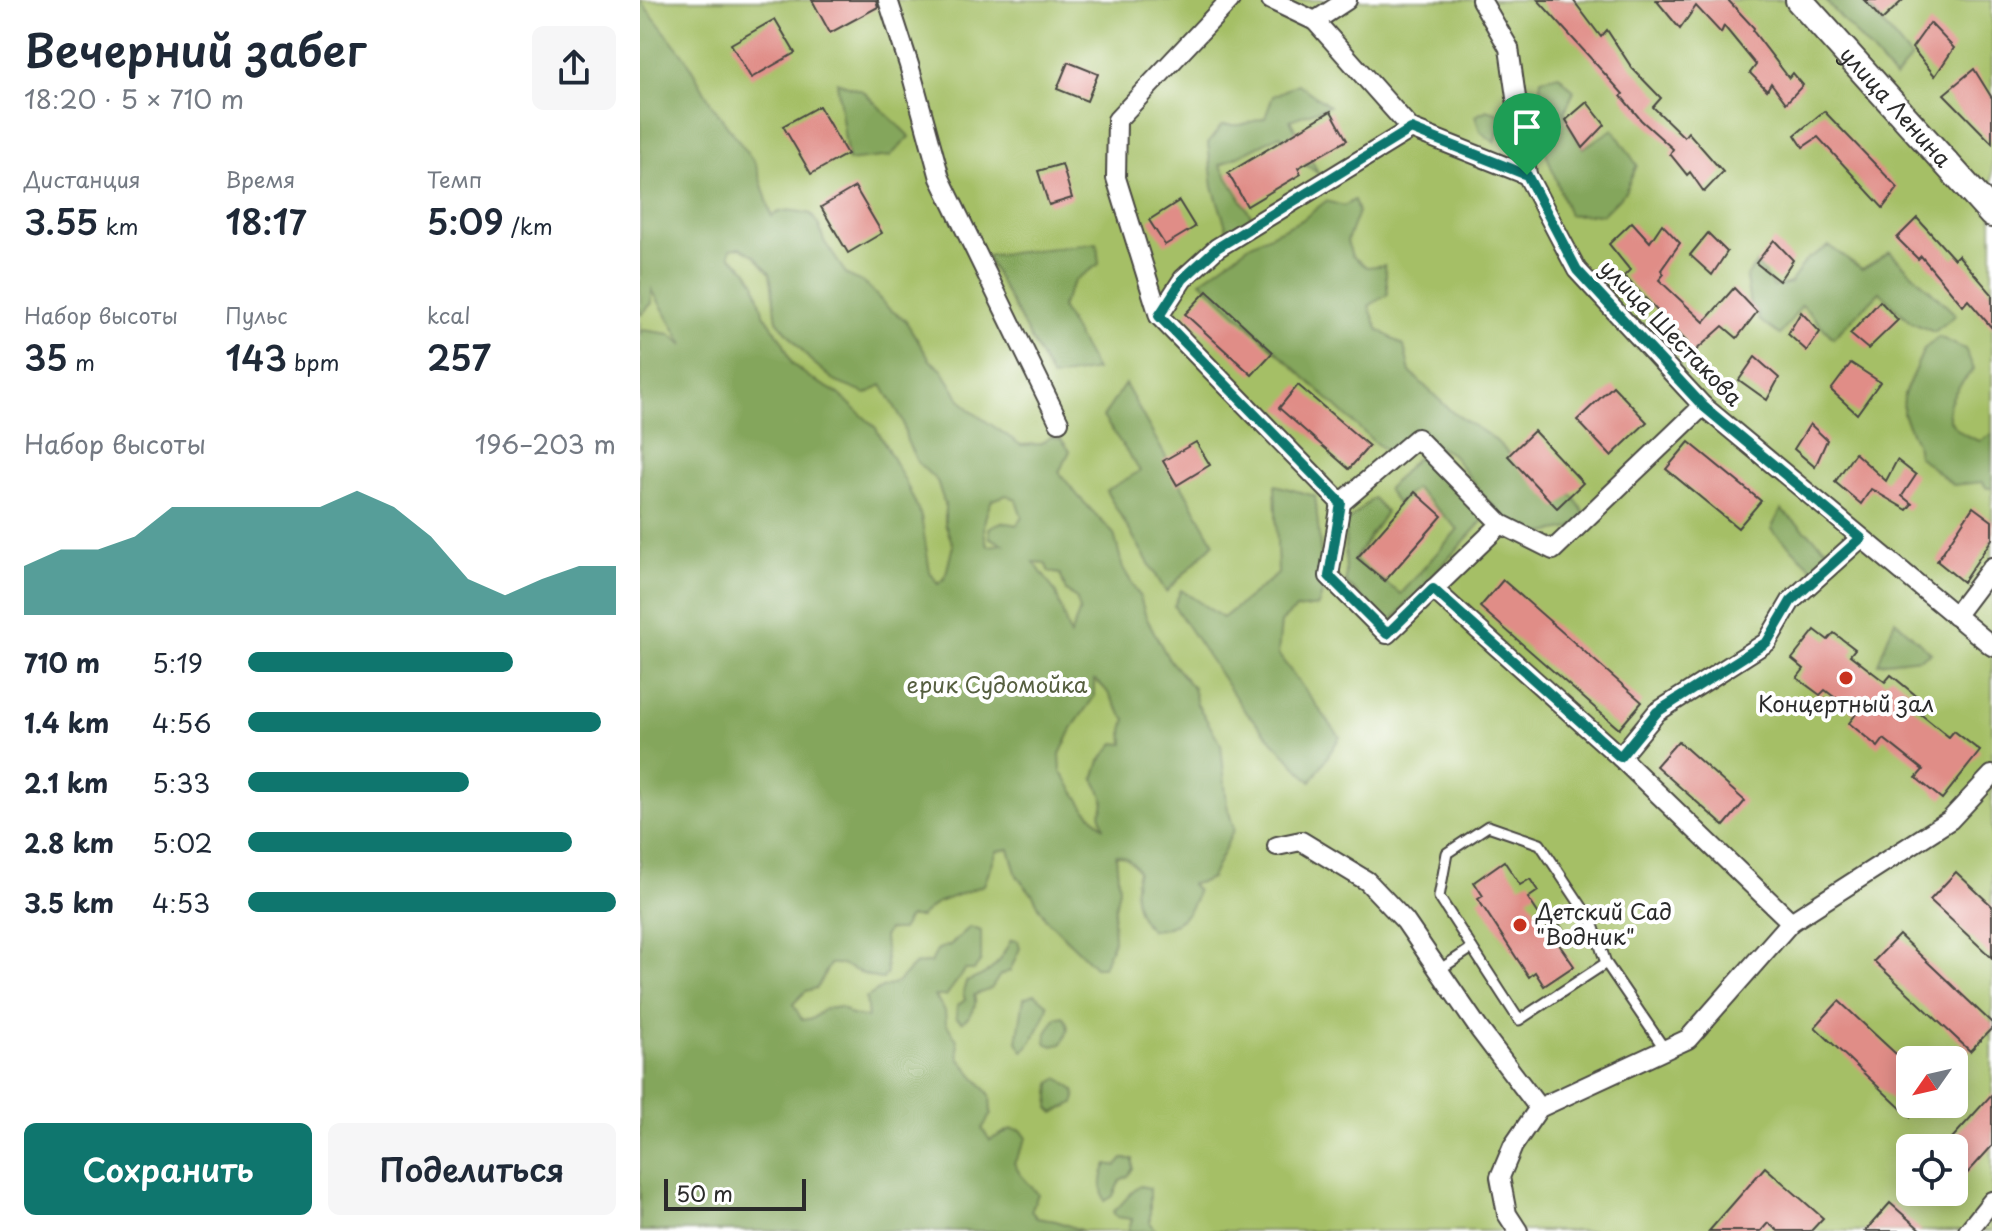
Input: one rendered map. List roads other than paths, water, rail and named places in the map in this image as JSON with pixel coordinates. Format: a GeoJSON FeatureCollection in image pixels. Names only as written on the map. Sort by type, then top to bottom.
{"type":"FeatureCollection","features":[{"type":"Feature","properties":{"kind":"street"},"geometry":{"type":"LineString","coordinates":[[888,0],[940,178],[1059,422]]}},
{"type":"Feature","properties":{"kind":"street"},"geometry":{"type":"LineString","coordinates":[[1230,0],[1117,120],[1116,178],[1159,316],[1341,503]]}},
{"type":"Feature","properties":{"kind":"street"},"geometry":{"type":"LineString","coordinates":[[1271,0],[1315,21],[1411,129],[1527,175]]}},
{"type":"Feature","properties":{"kind":"street"},"geometry":{"type":"LineString","coordinates":[[1315,21],[1347,0]]}},
{"type":"Feature","properties":{"kind":"street","name":"улица Шестакова"},"geometry":{"type":"LineString","coordinates":[[1481,0],[1509,48],[1527,175],[1577,270],[1703,406],[1992,646]]}},
{"type":"Feature","properties":{"kind":"street","name":"улица Ленина"},"geometry":{"type":"LineString","coordinates":[[1799,0],[1992,214]]}},
{"type":"Feature","properties":{"kind":"street"},"geometry":{"type":"LineString","coordinates":[[1159,316],[1183,279],[1217,248],[1411,129]]}},
{"type":"Feature","properties":{"kind":"street"},"geometry":{"type":"LineString","coordinates":[[1501,524],[1387,634],[1329,576],[1341,503],[1417,438],[1501,524],[1553,550],[1703,406]]}},
{"type":"Feature","properties":{"kind":"street"},"geometry":{"type":"LineString","coordinates":[[1620,757],[1657,712],[1767,642],[1791,601],[1861,538]]}},
{"type":"Feature","properties":{"kind":"street"},"geometry":{"type":"LineString","coordinates":[[1955,616],[1992,567]]}},
{"type":"Feature","properties":{"kind":"street"},"geometry":{"type":"LineString","coordinates":[[1433,589],[1620,757],[1791,922]]}},
{"type":"Feature","properties":{"kind":"street"},"geometry":{"type":"LineString","coordinates":[[1518,1231],[1507,1214],[1500,1177],[1513,1146],[1539,1108],[1688,1039],[1791,922],[1950,820],[1992,775]]}},
{"type":"Feature","properties":{"kind":"street"},"geometry":{"type":"LineString","coordinates":[[1277,846],[1301,841],[1367,881],[1405,921],[1479,1029],[1539,1108]]}},
{"type":"Feature","properties":{"kind":"street"},"geometry":{"type":"LineString","coordinates":[[1968,1231],[1992,1201]]}},
{"type":"Feature","properties":{"kind":"lane"},"geometry":{"type":"LineString","coordinates":[[1606,963],[1519,1020],[1439,897],[1447,853],[1488,826],[1540,844],[1592,922],[1606,963],[1664,1048]]}},
{"type":"Feature","properties":{"kind":"lane"},"geometry":{"type":"LineString","coordinates":[[1439,970],[1472,948]]}},
{"type":"Feature","properties":{"kind":"place","name":"Концертный зал"},"geometry":{"type":"Point","coordinates":[1846,678]}},
{"type":"Feature","properties":{"kind":"place","name":"Детский Сад \"Водник\""},"geometry":{"type":"Point","coordinates":[1520,925]}},
{"type":"Feature","properties":{"kind":"park label","name":"ерик Судомойка"},"geometry":{"type":"Point","coordinates":[997,685]}}]}
